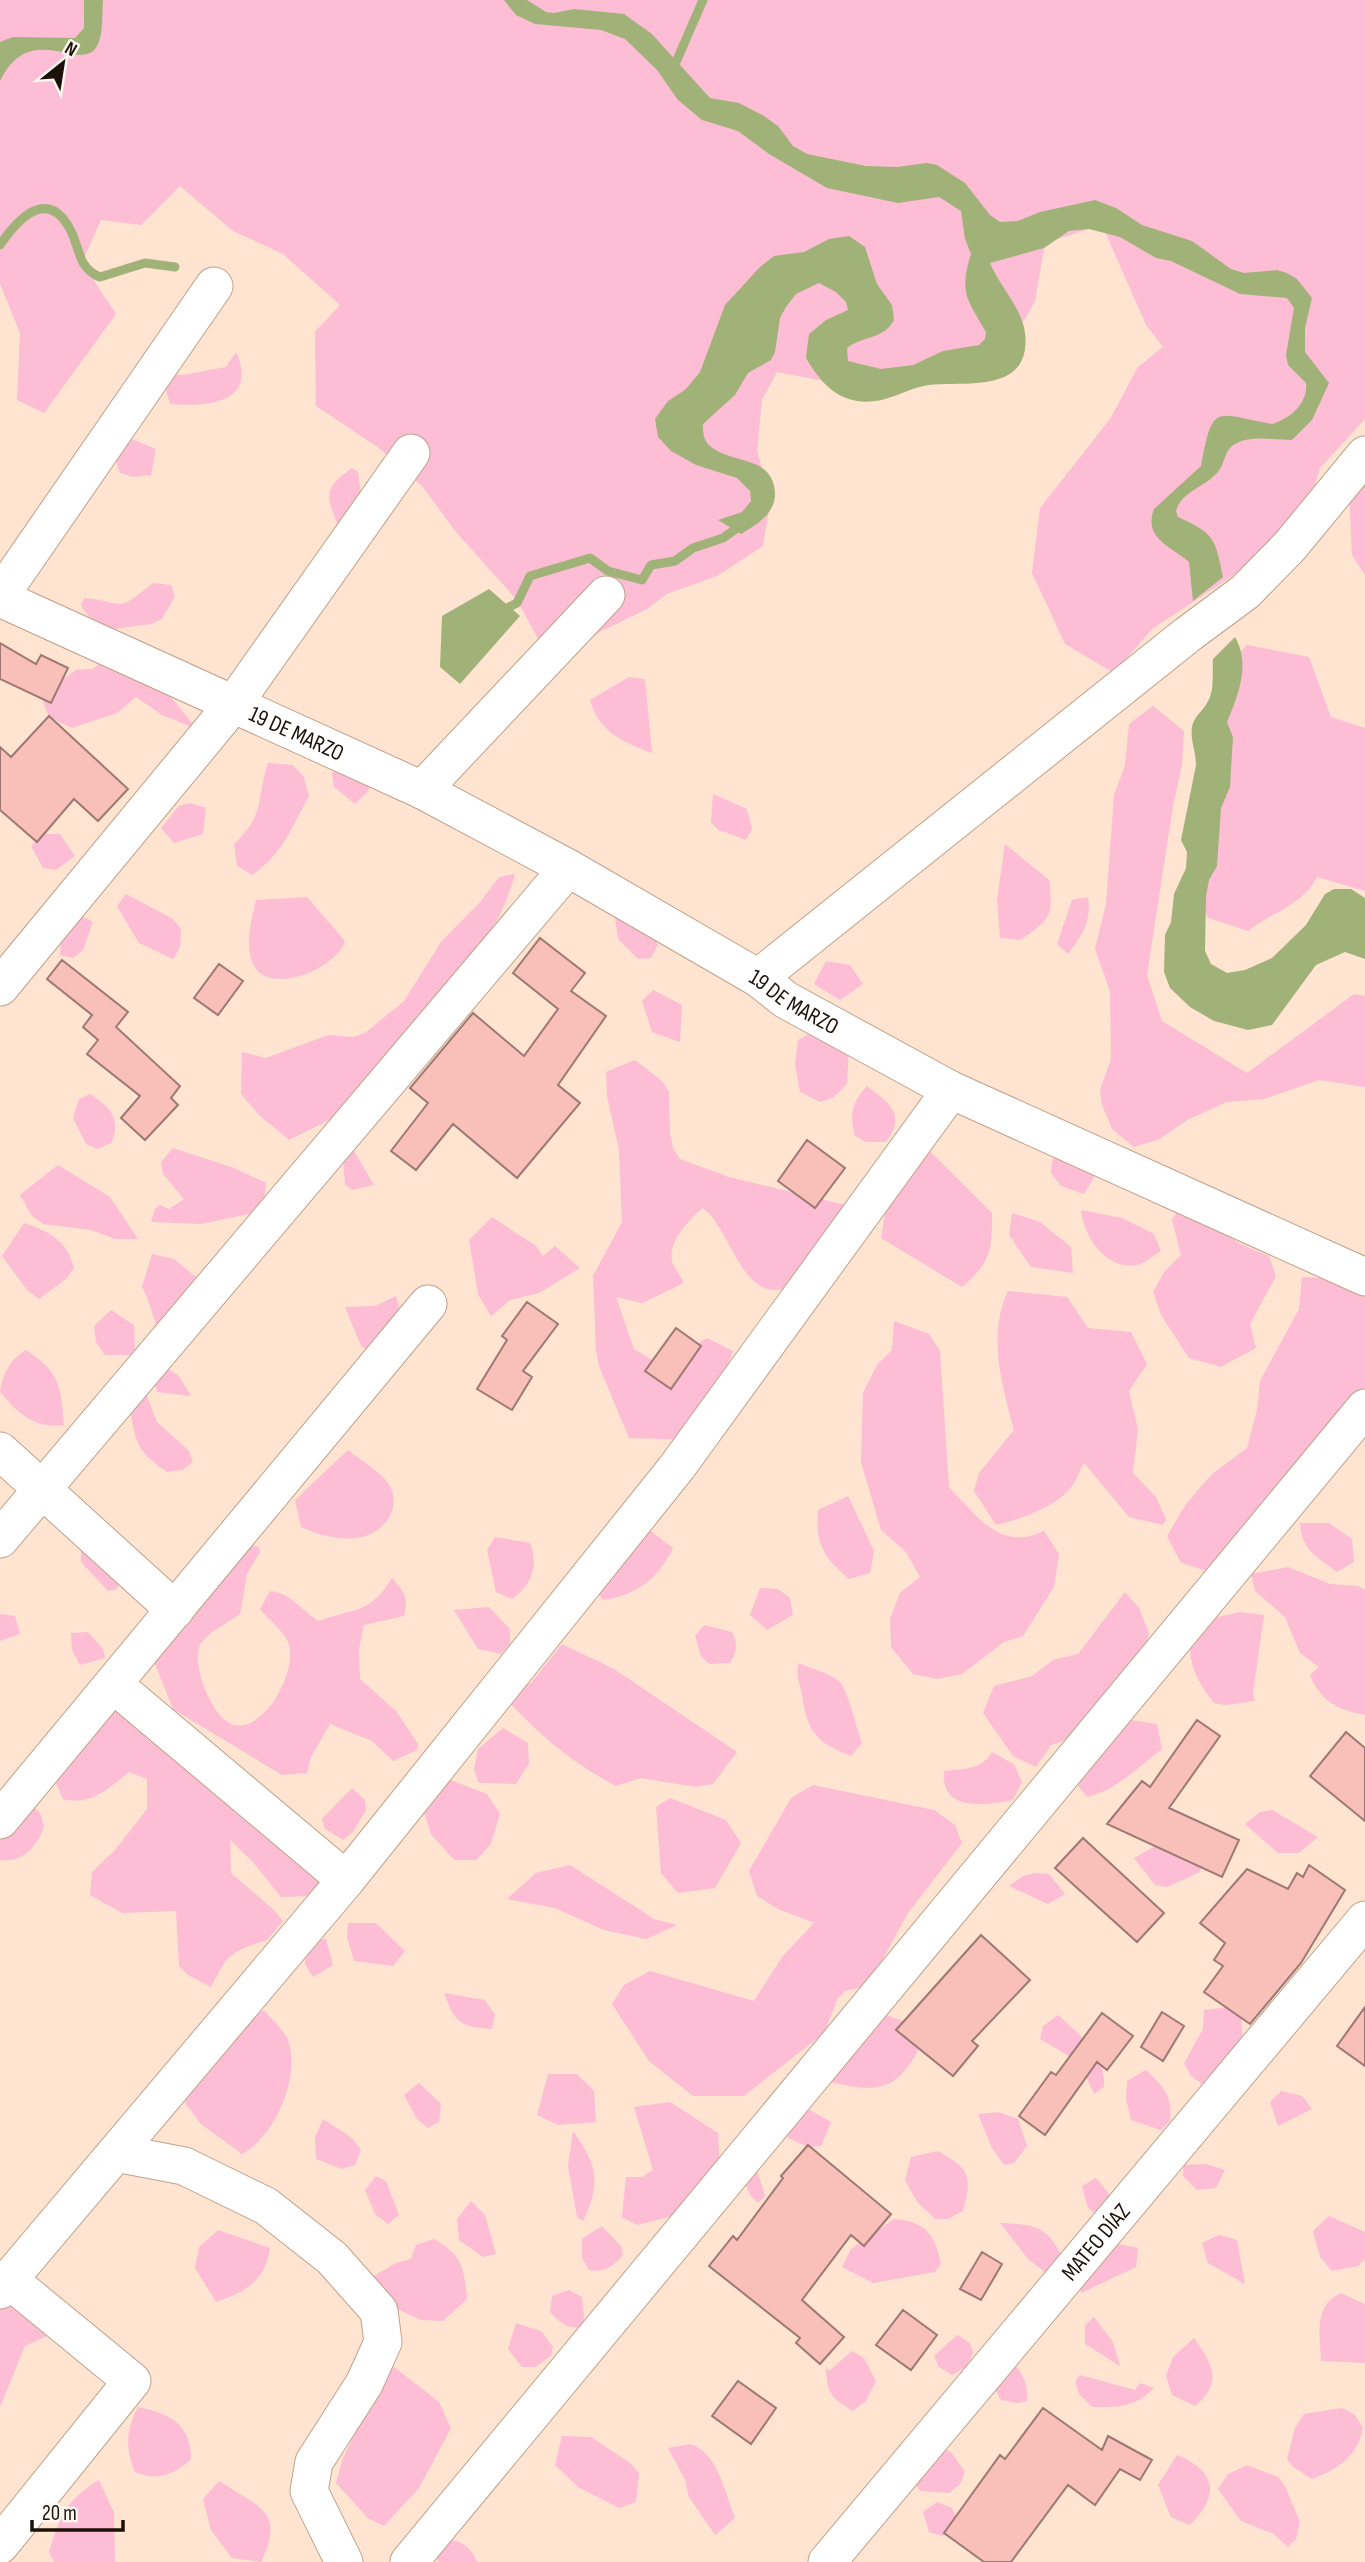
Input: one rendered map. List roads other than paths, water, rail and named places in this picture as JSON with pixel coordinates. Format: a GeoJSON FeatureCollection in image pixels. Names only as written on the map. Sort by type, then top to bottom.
{"type":"FeatureCollection","features":[{"type":"Feature","properties":{"kind":"street"},"geometry":{"type":"LineString","coordinates":[[0,597],[214,286]]}},
{"type":"Feature","properties":{"kind":"street"},"geometry":{"type":"LineString","coordinates":[[0,987],[235,702],[411,453]]}},
{"type":"Feature","properties":{"kind":"street"},"geometry":{"type":"LineString","coordinates":[[758,978],[1187,635],[1245,593],[1290,545],[1365,454]]}},
{"type":"Feature","properties":{"kind":"street"},"geometry":{"type":"LineString","coordinates":[[422,790],[606,595]]}},
{"type":"Feature","properties":{"kind":"street","name":"19 DE MARZO"},"geometry":{"type":"LineString","coordinates":[[0,597],[235,702],[422,790],[568,868],[758,978],[786,1000],[951,1090],[1365,1278]]}},
{"type":"Feature","properties":{"kind":"street"},"geometry":{"type":"LineString","coordinates":[[0,1539],[568,868]]}},
{"type":"Feature","properties":{"kind":"street"},"geometry":{"type":"LineString","coordinates":[[0,2545],[132,2381],[4,2285],[346,1880],[677,1467],[951,1090]]}},
{"type":"Feature","properties":{"kind":"street"},"geometry":{"type":"LineString","coordinates":[[0,1820],[428,1304]]}},
{"type":"Feature","properties":{"kind":"street"},"geometry":{"type":"LineString","coordinates":[[409,2562],[1365,1408]]}},
{"type":"Feature","properties":{"kind":"street"},"geometry":{"type":"LineString","coordinates":[[0,1451],[175,1610]]}},
{"type":"Feature","properties":{"kind":"street"},"geometry":{"type":"LineString","coordinates":[[113,1684],[346,1880]]}},
{"type":"Feature","properties":{"kind":"street","name":"MATEO DÍAZ"},"geometry":{"type":"LineString","coordinates":[[827,2562],[1365,1920]]}},
{"type":"Feature","properties":{"kind":"street"},"geometry":{"type":"LineString","coordinates":[[116,2153],[184,2165],[266,2206],[332,2258],[379,2311],[383,2342],[364,2384],[314,2462],[309,2491],[344,2562]]}},
{"type":"Feature","properties":{"kind":"waterway"},"geometry":{"type":"LineString","coordinates":[[673,69],[703,0]]}},
{"type":"Feature","properties":{"kind":"waterway"},"geometry":{"type":"LineString","coordinates":[[0,245],[30,213],[49,209],[67,224],[82,261],[92,273],[100,277],[145,263],[175,267]]}},
{"type":"Feature","properties":{"kind":"waterway"},"geometry":{"type":"LineString","coordinates":[[509,607],[517,603],[530,576],[590,558],[608,571],[642,580],[651,565],[675,561],[693,548],[723,538],[744,523]]}}]}
